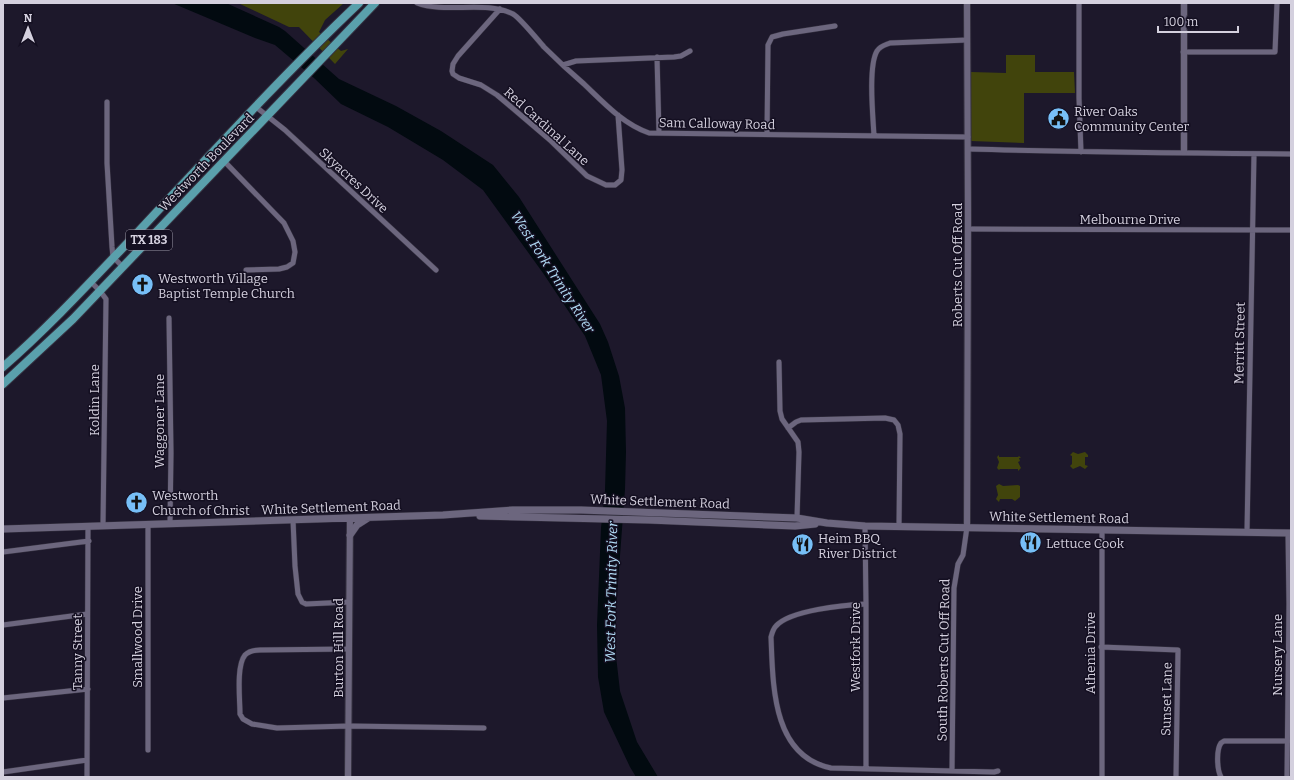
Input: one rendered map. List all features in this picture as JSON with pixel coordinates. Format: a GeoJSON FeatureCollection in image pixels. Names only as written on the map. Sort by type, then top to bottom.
{"type":"FeatureCollection","features":[{"type":"Feature","properties":{"kind":"main road","name":"Westworth Boulevard"},"geometry":{"type":"LineString","coordinates":[[3,367],[46,327],[279,83],[358,3]]}},
{"type":"Feature","properties":{"kind":"main road","name":"Westworth Boulevard"},"geometry":{"type":"LineString","coordinates":[[3,384],[46,345],[100,291],[375,3]]}},
{"type":"Feature","properties":{"kind":"main road","name":"White Settlement Road"},"geometry":{"type":"LineString","coordinates":[[3,529],[368,518],[513,510],[581,510],[650,511],[778,521],[794,526],[828,524],[865,526],[1289,533]]}},
{"type":"Feature","properties":{"kind":"main road","name":"White Settlement Road"},"geometry":{"type":"LineString","coordinates":[[443,515],[649,520],[778,521],[797,518],[828,524]]}},
{"type":"Feature","properties":{"kind":"main road"},"geometry":{"type":"LineString","coordinates":[[350,535],[357,525],[368,518]]}},
{"type":"Feature","properties":{"kind":"street","name":"Sam Calloway Road"},"geometry":{"type":"LineString","coordinates":[[417,3],[426,6],[495,8],[514,14],[563,65],[618,115],[636,128],[649,133],[968,137]]}},
{"type":"Feature","properties":{"kind":"street","name":"Roberts Cut Off Road"},"geometry":{"type":"LineString","coordinates":[[967,3],[967,527]]}},
{"type":"Feature","properties":{"kind":"street"},"geometry":{"type":"LineString","coordinates":[[1079,3],[1079,98],[1081,152]]}},
{"type":"Feature","properties":{"kind":"street"},"geometry":{"type":"LineString","coordinates":[[1184,3],[1184,152]]}},
{"type":"Feature","properties":{"kind":"street"},"geometry":{"type":"LineString","coordinates":[[1184,52],[1275,52],[1277,3]]}},
{"type":"Feature","properties":{"kind":"street","name":"Red Cardinal Lane"},"geometry":{"type":"LineString","coordinates":[[500,9],[452,64],[453,74],[459,78],[481,86],[497,95],[550,140],[587,176],[606,185],[614,185],[621,180],[622,170],[618,115]]}},
{"type":"Feature","properties":{"kind":"street"},"geometry":{"type":"LineString","coordinates":[[767,134],[768,45],[772,37],[836,26]]}},
{"type":"Feature","properties":{"kind":"street"},"geometry":{"type":"LineString","coordinates":[[874,136],[872,73],[875,56],[882,46],[890,43],[967,40]]}},
{"type":"Feature","properties":{"kind":"street"},"geometry":{"type":"LineString","coordinates":[[563,65],[576,61],[681,56],[690,51]]}},
{"type":"Feature","properties":{"kind":"street"},"geometry":{"type":"LineString","coordinates":[[657,58],[659,133]]}},
{"type":"Feature","properties":{"kind":"street"},"geometry":{"type":"LineString","coordinates":[[106,102],[106,163],[112,247],[114,257],[123,267]]}},
{"type":"Feature","properties":{"kind":"street","name":"Skyacres Drive"},"geometry":{"type":"LineString","coordinates":[[256,107],[285,130],[436,270]]}},
{"type":"Feature","properties":{"kind":"street"},"geometry":{"type":"LineString","coordinates":[[968,149],[1081,152],[1291,154]]}},
{"type":"Feature","properties":{"kind":"street","name":"Merritt Street"},"geometry":{"type":"LineString","coordinates":[[1247,532],[1254,154]]}},
{"type":"Feature","properties":{"kind":"street"},"geometry":{"type":"LineString","coordinates":[[224,161],[284,223],[293,241],[296,252],[293,263],[287,267],[246,270]]}},
{"type":"Feature","properties":{"kind":"street","name":"Melbourne Drive"},"geometry":{"type":"LineString","coordinates":[[968,229],[1291,230]]}},
{"type":"Feature","properties":{"kind":"street","name":"Koldin Lane"},"geometry":{"type":"LineString","coordinates":[[90,281],[106,299],[103,525]]}},
{"type":"Feature","properties":{"kind":"street","name":"Waggoner Lane"},"geometry":{"type":"LineString","coordinates":[[169,318],[171,453],[170,524]]}},
{"type":"Feature","properties":{"kind":"street"},"geometry":{"type":"LineString","coordinates":[[780,362],[780,412],[782,419],[798,442],[797,518]]}},
{"type":"Feature","properties":{"kind":"street"},"geometry":{"type":"LineString","coordinates":[[788,428],[801,420],[886,418],[894,420],[898,425],[900,434],[899,526]]}},
{"type":"Feature","properties":{"kind":"street","name":"Burton Hill Road"},"geometry":{"type":"LineString","coordinates":[[348,777],[350,518]]}},
{"type":"Feature","properties":{"kind":"street"},"geometry":{"type":"LineString","coordinates":[[293,520],[298,594],[302,602],[306,604],[349,602]]}},
{"type":"Feature","properties":{"kind":"street","name":"Smallwood Drive"},"geometry":{"type":"LineString","coordinates":[[148,525],[148,750]]}},
{"type":"Feature","properties":{"kind":"street","name":"Tanny Street"},"geometry":{"type":"LineString","coordinates":[[87,777],[88,526]]}},
{"type":"Feature","properties":{"kind":"street","name":"Westfork Drive"},"geometry":{"type":"LineString","coordinates":[[865,526],[866,769]]}},
{"type":"Feature","properties":{"kind":"street","name":"South Roberts Cut Off Road"},"geometry":{"type":"LineString","coordinates":[[952,771],[954,588],[967,527]]}},
{"type":"Feature","properties":{"kind":"street","name":"Athenia Drive"},"geometry":{"type":"LineString","coordinates":[[1102,530],[1102,777]]}},
{"type":"Feature","properties":{"kind":"street","name":"Nursery Lane"},"geometry":{"type":"LineString","coordinates":[[1287,777],[1289,738],[1289,533]]}},
{"type":"Feature","properties":{"kind":"street"},"geometry":{"type":"LineString","coordinates":[[3,552],[88,541]]}},
{"type":"Feature","properties":{"kind":"street"},"geometry":{"type":"LineString","coordinates":[[866,604],[820,609],[787,618],[776,626],[771,637],[776,704],[788,736],[802,755],[822,766],[831,768],[998,771]]}},
{"type":"Feature","properties":{"kind":"street"},"geometry":{"type":"LineString","coordinates":[[3,626],[87,614]]}},
{"type":"Feature","properties":{"kind":"street","name":"Sunset Lane"},"geometry":{"type":"LineString","coordinates":[[1101,647],[1178,650],[1176,777]]}},
{"type":"Feature","properties":{"kind":"street"},"geometry":{"type":"LineString","coordinates":[[349,649],[260,650],[248,653],[242,660],[240,668],[240,714],[243,719],[252,724],[277,728],[349,726],[484,728]]}},
{"type":"Feature","properties":{"kind":"street"},"geometry":{"type":"LineString","coordinates":[[3,698],[88,689]]}},
{"type":"Feature","properties":{"kind":"street"},"geometry":{"type":"LineString","coordinates":[[1222,777],[1218,764],[1218,748],[1224,741],[1289,738]]}},
{"type":"Feature","properties":{"kind":"street"},"geometry":{"type":"LineString","coordinates":[[3,772],[86,760]]}},
{"type":"Feature","properties":{"kind":"shaded area"},"geometry":{"type":"Polygon","coordinates":[[[238,3],[344,3],[325,20],[319,32],[341,51],[348,49],[335,64],[299,27],[289,27],[238,3]]]}},
{"type":"Feature","properties":{"kind":"shaded area"},"geometry":{"type":"Polygon","coordinates":[[[1006,55],[1035,55],[1035,72],[1074,72],[1075,93],[1024,93],[1024,143],[971,141],[971,72],[1006,73],[1006,55]]]}},
{"type":"Feature","properties":{"kind":"shaded area"},"geometry":{"type":"Polygon","coordinates":[[[1073,452],[1078,454],[1085,452],[1088,455],[1088,457],[1085,457],[1085,465],[1088,466],[1085,469],[1080,466],[1073,469],[1070,466],[1072,464],[1072,456],[1070,455],[1073,452]]]}},
{"type":"Feature","properties":{"kind":"shaded area"},"geometry":{"type":"Polygon","coordinates":[[[999,455],[999,457],[1019,456],[1021,458],[1019,458],[1020,461],[1018,462],[1021,468],[1018,471],[1018,469],[999,470],[997,468],[999,462],[997,457],[999,455]]]}},
{"type":"Feature","properties":{"kind":"shaded area"},"geometry":{"type":"Polygon","coordinates":[[[999,484],[1003,486],[1020,486],[1020,497],[1015,501],[1012,499],[1000,499],[999,502],[996,499],[998,495],[996,486],[999,484]]]}},
{"type":"Feature","properties":{"kind":"water","name":"West Fork Trinity River"},"geometry":{"type":"Polygon","coordinates":[[[172,3],[226,3],[279,27],[339,79],[396,106],[441,131],[493,165],[519,197],[600,324],[608,342],[619,376],[625,408],[625,489],[616,609],[616,656],[620,691],[637,742],[658,777],[636,777],[630,767],[604,712],[598,677],[597,625],[601,528],[605,490],[607,421],[601,375],[585,336],[543,273],[483,190],[443,160],[388,127],[341,104],[314,78],[275,45],[172,3]]]}},
{"type":"Feature","properties":{"kind":"place","name":"River Oaks Community Center"},"geometry":{"type":"Point","coordinates":[1059,118]}},
{"type":"Feature","properties":{"kind":"place","name":"Westworth Village Baptist Temple Church"},"geometry":{"type":"Point","coordinates":[142,285]}},
{"type":"Feature","properties":{"kind":"place","name":"Westworth Church of Christ"},"geometry":{"type":"Point","coordinates":[136,502]}},
{"type":"Feature","properties":{"kind":"place","name":"Lettuce Cook"},"geometry":{"type":"Point","coordinates":[1031,543]}},
{"type":"Feature","properties":{"kind":"place","name":"Heim BBQ River District"},"geometry":{"type":"Point","coordinates":[802,545]}}]}
